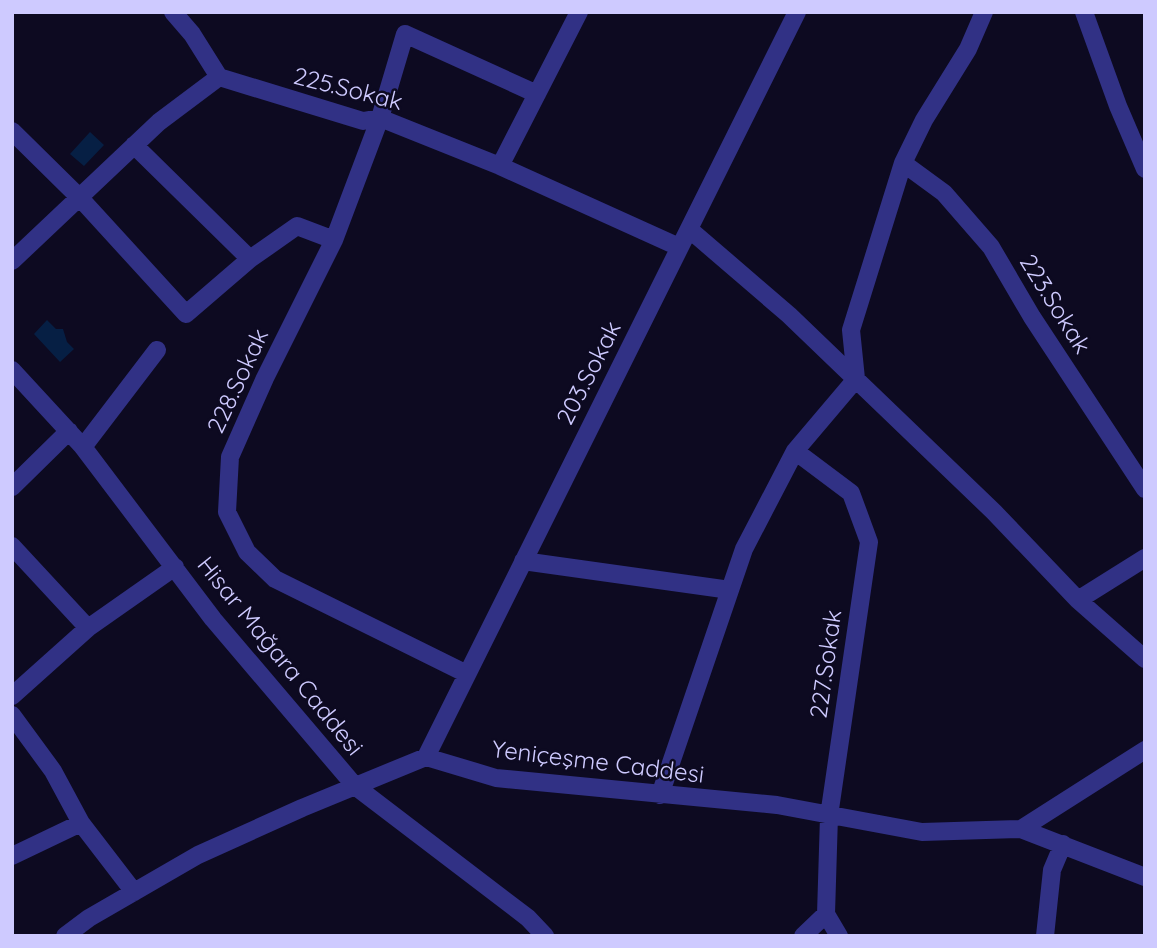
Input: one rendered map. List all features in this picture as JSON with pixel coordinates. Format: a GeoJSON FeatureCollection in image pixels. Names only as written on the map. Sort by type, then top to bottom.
{"type":"FeatureCollection","features":[{"type":"Feature","properties":{"kind":"street"},"geometry":{"type":"LineString","coordinates":[[12,261],[159,122],[219,77],[192,34],[173,12]]}},
{"type":"Feature","properties":{"kind":"street"},"geometry":{"type":"LineString","coordinates":[[500,166],[579,12]]}},
{"type":"Feature","properties":{"kind":"street","name":"203.Sokak"},"geometry":{"type":"LineString","coordinates":[[426,757],[797,12]]}},
{"type":"Feature","properties":{"kind":"street"},"geometry":{"type":"LineString","coordinates":[[660,795],[744,549],[795,451],[856,380],[851,330],[903,163],[924,120],[968,48],[984,12]]}},
{"type":"Feature","properties":{"kind":"street"},"geometry":{"type":"LineString","coordinates":[[1084,12],[1118,106],[1145,169]]}},
{"type":"Feature","properties":{"kind":"street","name":"228.Sokak"},"geometry":{"type":"LineString","coordinates":[[467,674],[275,579],[247,552],[227,512],[230,457],[265,378],[334,240],[380,118],[405,34],[537,94]]}},
{"type":"Feature","properties":{"kind":"street","name":"225.Sokak"},"geometry":{"type":"LineString","coordinates":[[219,77],[260,92],[363,121],[380,118],[500,166],[679,247]]}},
{"type":"Feature","properties":{"kind":"street"},"geometry":{"type":"LineString","coordinates":[[12,131],[80,198],[186,314],[250,259],[297,226],[334,240]]}},
{"type":"Feature","properties":{"kind":"street"},"geometry":{"type":"LineString","coordinates":[[134,145],[250,259]]}},
{"type":"Feature","properties":{"kind":"street","name":"223.Sokak"},"geometry":{"type":"LineString","coordinates":[[903,163],[944,193],[991,247],[1032,317],[1145,489]]}},
{"type":"Feature","properties":{"kind":"street"},"geometry":{"type":"LineString","coordinates":[[689,229],[789,315],[995,512],[1078,600],[1145,659]]}},
{"type":"Feature","properties":{"kind":"street"},"geometry":{"type":"LineString","coordinates":[[83,447],[157,349]]}},
{"type":"Feature","properties":{"kind":"street","name":"Hisar Mağara Caddesi"},"geometry":{"type":"LineString","coordinates":[[12,370],[83,447],[214,618],[355,786],[528,918],[545,936]]}},
{"type":"Feature","properties":{"kind":"street"},"geometry":{"type":"LineString","coordinates":[[12,487],[69,431]]}},
{"type":"Feature","properties":{"kind":"street","name":"227.Sokak"},"geometry":{"type":"LineString","coordinates":[[795,451],[851,494],[869,542],[829,816],[826,914]]}},
{"type":"Feature","properties":{"kind":"street"},"geometry":{"type":"LineString","coordinates":[[12,546],[88,628]]}},
{"type":"Feature","properties":{"kind":"street"},"geometry":{"type":"LineString","coordinates":[[1078,600],[1145,558]]}},
{"type":"Feature","properties":{"kind":"street"},"geometry":{"type":"LineString","coordinates":[[523,561],[730,590]]}},
{"type":"Feature","properties":{"kind":"street"},"geometry":{"type":"LineString","coordinates":[[12,696],[88,628],[175,567]]}},
{"type":"Feature","properties":{"kind":"street"},"geometry":{"type":"LineString","coordinates":[[12,715],[53,772],[81,823],[134,892]]}},
{"type":"Feature","properties":{"kind":"street"},"geometry":{"type":"LineString","coordinates":[[1021,829],[1145,751]]}},
{"type":"Feature","properties":{"kind":"street"},"geometry":{"type":"LineString","coordinates":[[65,936],[89,918],[198,855],[426,757]]}},
{"type":"Feature","properties":{"kind":"street","name":"Yeniçeşme Caddesi"},"geometry":{"type":"LineString","coordinates":[[426,757],[496,778],[777,805],[922,832],[1021,829]]}},
{"type":"Feature","properties":{"kind":"street"},"geometry":{"type":"LineString","coordinates":[[12,856],[81,823]]}},
{"type":"Feature","properties":{"kind":"street"},"geometry":{"type":"LineString","coordinates":[[1021,829],[1145,877]]}},
{"type":"Feature","properties":{"kind":"street"},"geometry":{"type":"LineString","coordinates":[[1045,936],[1052,870],[1063,844]]}},
{"type":"Feature","properties":{"kind":"street"},"geometry":{"type":"LineString","coordinates":[[803,936],[826,914],[839,936]]}},
{"type":"Feature","properties":{"kind":"water"},"geometry":{"type":"Polygon","coordinates":[[[90,132],[104,145],[84,166],[70,154],[90,132]]]}},
{"type":"Feature","properties":{"kind":"water"},"geometry":{"type":"Polygon","coordinates":[[[47,320],[56,329],[63,329],[67,342],[74,349],[60,362],[34,334],[47,320]]]}}]}
